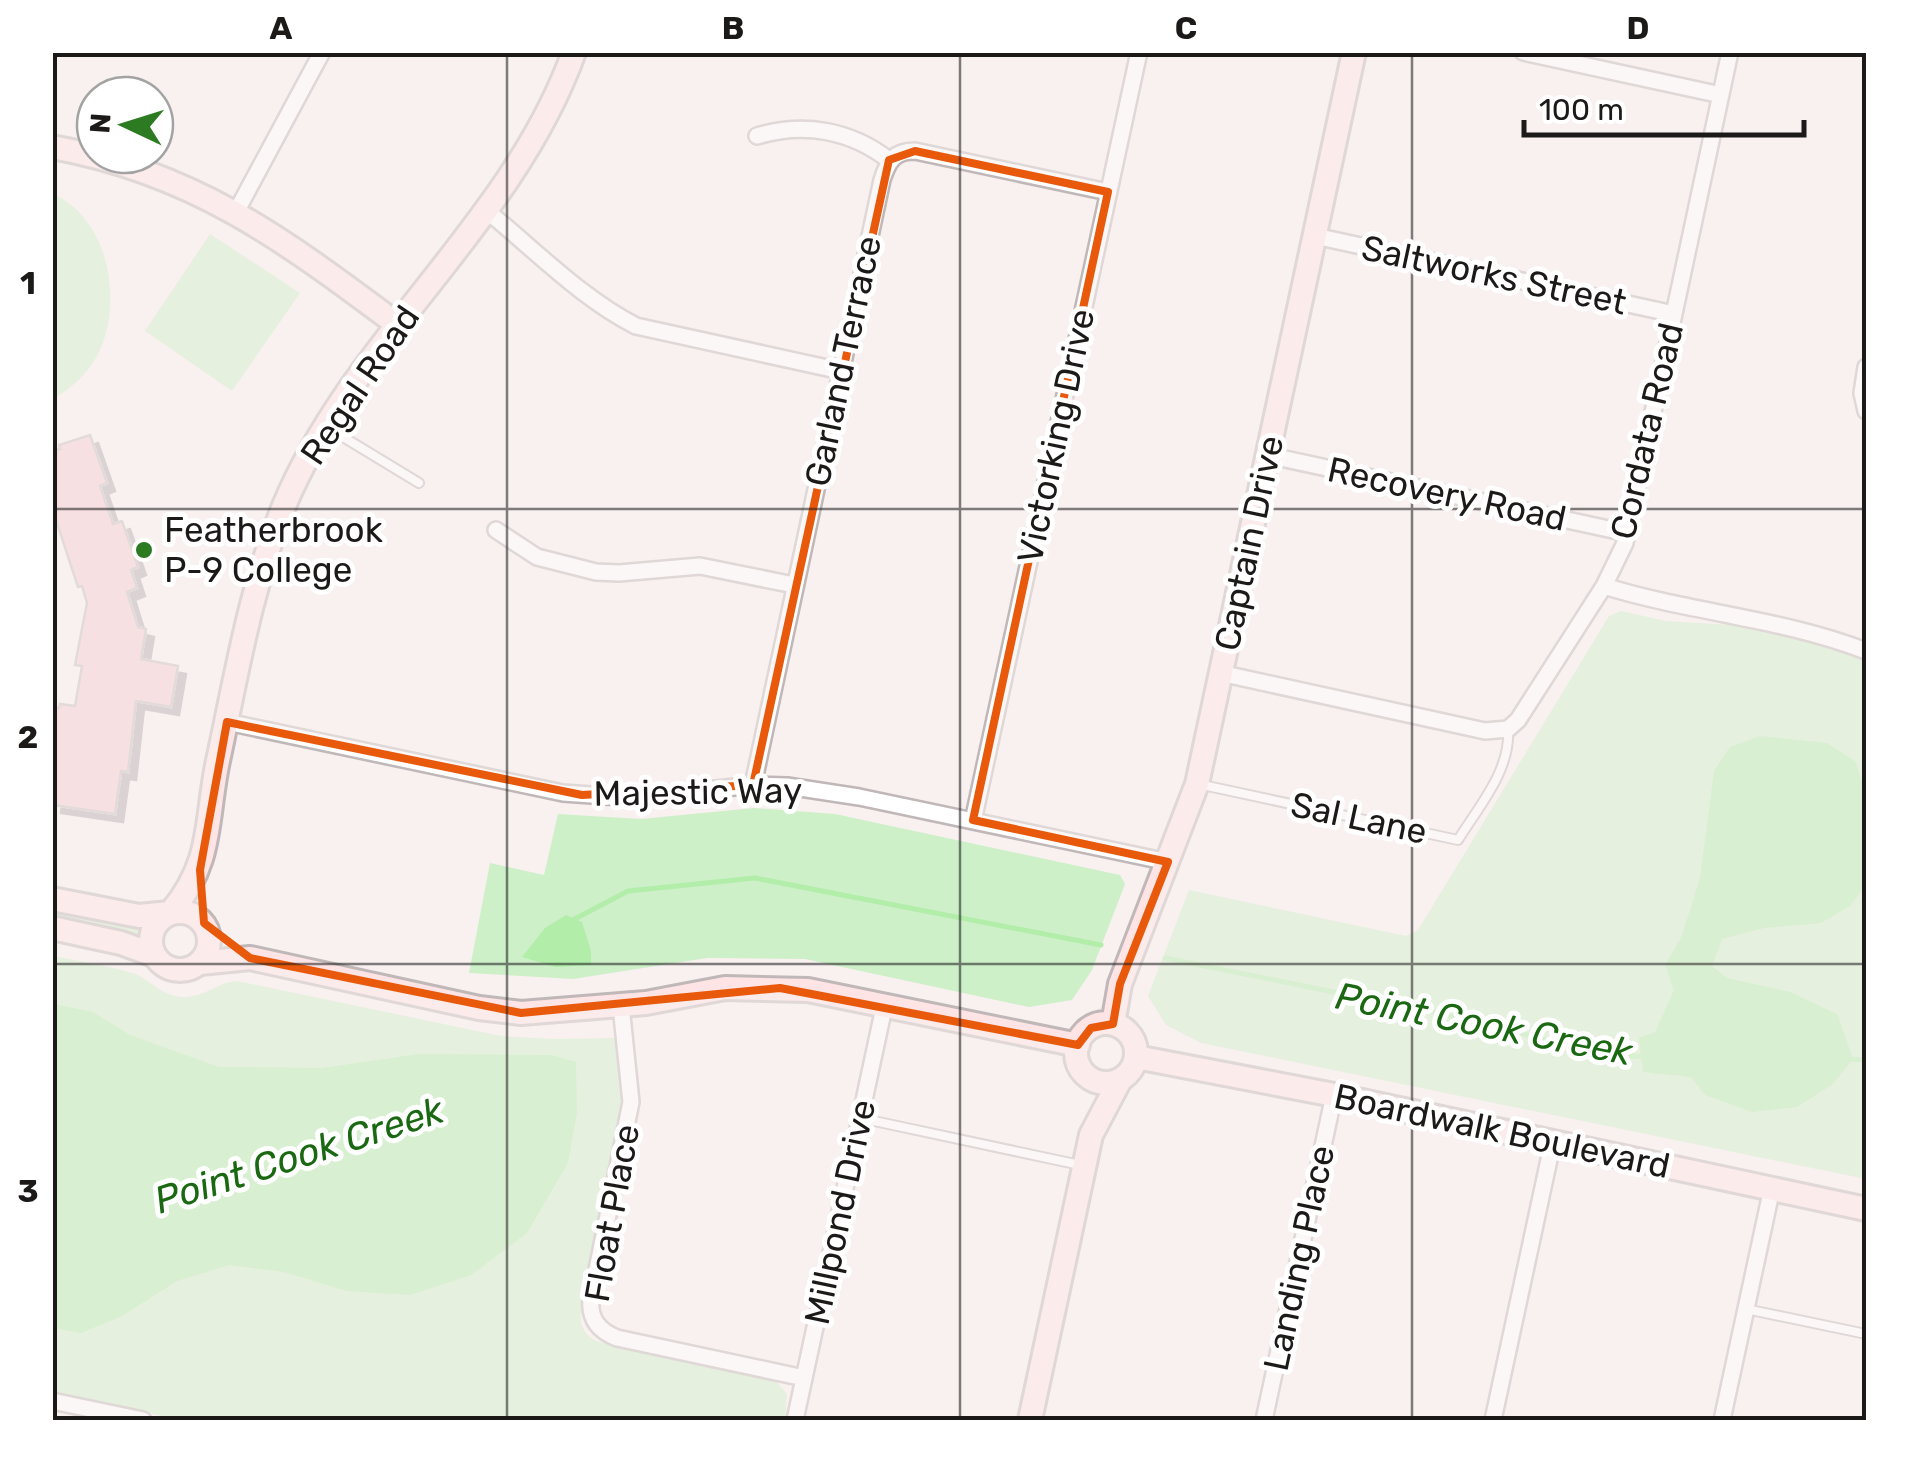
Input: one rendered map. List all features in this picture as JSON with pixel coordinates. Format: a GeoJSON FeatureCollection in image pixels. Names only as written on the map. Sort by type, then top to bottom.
{"type":"FeatureCollection","features":[{"type":"Feature","properties":{"kind":"street"},"geometry":{"type":"LineString","coordinates":[[236,212],[322,52]]}},
{"type":"Feature","properties":{"kind":"street","name":"Regal Road"},"geometry":{"type":"LineString","coordinates":[[205,924],[200,870],[227,722],[262,565],[286,501],[326,426],[398,325],[487,212],[540,128],[574,52]]}},
{"type":"Feature","properties":{"kind":"street","name":"Victorking Drive"},"geometry":{"type":"LineString","coordinates":[[974,820],[1138,52]]}},
{"type":"Feature","properties":{"kind":"street","name":"Captain Drive"},"geometry":{"type":"LineString","coordinates":[[1112,1024],[1120,984],[1196,784],[1354,52]]}},
{"type":"Feature","properties":{"kind":"street"},"geometry":{"type":"LineString","coordinates":[[1523,52],[1721,95]]}},
{"type":"Feature","properties":{"kind":"street","name":"Cordata Road"},"geometry":{"type":"LineString","coordinates":[[1508,729],[1518,720],[1604,586],[1627,533],[1730,52]]}},
{"type":"Feature","properties":{"kind":"street"},"geometry":{"type":"LineString","coordinates":[[757,136],[808,128],[861,140],[889,160],[901,152],[915,151],[1108,192]]}},
{"type":"Feature","properties":{"kind":"street"},"geometry":{"type":"LineString","coordinates":[[52,147],[146,172],[236,212],[296,248],[398,325]]}},
{"type":"Feature","properties":{"kind":"street","name":"Garland Terrace"},"geometry":{"type":"LineString","coordinates":[[753,785],[889,160]]}},
{"type":"Feature","properties":{"kind":"street"},"geometry":{"type":"LineString","coordinates":[[487,212],[578,286],[636,326],[841,371]]}},
{"type":"Feature","properties":{"kind":"street","name":"Saltworks Street"},"geometry":{"type":"LineString","coordinates":[[1314,236],[1674,314]]}},
{"type":"Feature","properties":{"kind":"street"},"geometry":{"type":"LineString","coordinates":[[1866,367],[1862,393],[1866,411]]}},
{"type":"Feature","properties":{"kind":"street","name":"Recovery Road"},"geometry":{"type":"LineString","coordinates":[[1268,455],[1627,533]]}},
{"type":"Feature","properties":{"kind":"street"},"geometry":{"type":"LineString","coordinates":[[496,530],[538,557],[596,572],[700,566],[794,585]]}},
{"type":"Feature","properties":{"kind":"street"},"geometry":{"type":"LineString","coordinates":[[1604,586],[1654,602],[1809,630],[1866,651]]}},
{"type":"Feature","properties":{"kind":"street"},"geometry":{"type":"LineString","coordinates":[[1220,674],[1485,730],[1508,729]]}},
{"type":"Feature","properties":{"kind":"street","name":"Majestic Way"},"geometry":{"type":"LineString","coordinates":[[227,722],[582,795],[634,798],[753,785],[824,790],[1168,862]]}},
{"type":"Feature","properties":{"kind":"street","name":"Regal Road"},"geometry":{"type":"LineString","coordinates":[[170,913],[186,896],[200,870]]}},
{"type":"Feature","properties":{"kind":"street"},"geometry":{"type":"LineString","coordinates":[[52,899],[139,916],[190,912],[250,958]]}},
{"type":"Feature","properties":{"kind":"street"},"geometry":{"type":"LineString","coordinates":[[154,955],[151,936],[161,918],[170,913]]}},
{"type":"Feature","properties":{"kind":"street"},"geometry":{"type":"LineString","coordinates":[[200,963],[210,946],[205,924]]}},
{"type":"Feature","properties":{"kind":"street"},"geometry":{"type":"LineString","coordinates":[[52,928],[121,943],[154,955],[175,970],[250,958],[479,1008],[521,1013],[620,1006],[725,988],[808,990],[1078,1045]]}},
{"type":"Feature","properties":{"kind":"street","name":"Millpond Drive"},"geometry":{"type":"LineString","coordinates":[[795,1420],[885,1003]]}},
{"type":"Feature","properties":{"kind":"street","name":"Float Place"},"geometry":{"type":"LineString","coordinates":[[620,1006],[631,1102],[591,1298],[592,1317],[603,1331],[617,1338],[804,1378]]}},
{"type":"Feature","properties":{"kind":"street"},"geometry":{"type":"LineString","coordinates":[[1030,1420],[1092,1134],[1136,1057],[1133,1040],[1121,1027],[1112,1024],[1091,1028],[1078,1045],[1078,1062],[1088,1076],[1103,1083],[1120,1080]]}},
{"type":"Feature","properties":{"kind":"street","name":"Boardwalk Boulevard"},"geometry":{"type":"LineString","coordinates":[[1136,1057],[1334,1095],[1866,1209]]}},
{"type":"Feature","properties":{"kind":"street"},"geometry":{"type":"LineString","coordinates":[[1088,1076],[1092,1134]]}},
{"type":"Feature","properties":{"kind":"street","name":"Landing Place"},"geometry":{"type":"LineString","coordinates":[[1264,1420],[1334,1095]]}},
{"type":"Feature","properties":{"kind":"street"},"geometry":{"type":"LineString","coordinates":[[1493,1420],[1553,1141]]}},
{"type":"Feature","properties":{"kind":"street"},"geometry":{"type":"LineString","coordinates":[[1722,1420],[1772,1188]]}},
{"type":"Feature","properties":{"kind":"street"},"geometry":{"type":"LineString","coordinates":[[52,1402],[143,1420]]}},
{"type":"Feature","properties":{"kind":"lane"},"geometry":{"type":"LineString","coordinates":[[326,426],[420,483]]}},
{"type":"Feature","properties":{"kind":"lane","name":"Sal Lane"},"geometry":{"type":"LineString","coordinates":[[1196,784],[1458,840],[1502,768],[1508,754],[1508,729]]}},
{"type":"Feature","properties":{"kind":"lane"},"geometry":{"type":"LineString","coordinates":[[860,1118],[1085,1166]]}},
{"type":"Feature","properties":{"kind":"lane"},"geometry":{"type":"LineString","coordinates":[[1746,1309],[1866,1334]]}},
{"type":"Feature","properties":{"kind":"highlighted area"},"geometry":{"type":"Polygon","coordinates":[[[915,151],[1108,192],[973,820],[1168,862],[1120,984],[1113,1024],[1091,1028],[1078,1045],[780,988],[521,1013],[250,958],[204,923],[200,870],[227,722],[582,795],[753,785],[889,160],[915,151]]]}},
{"type":"Feature","properties":{"kind":"shaded area"},"geometry":{"type":"Polygon","coordinates":[[[53,193],[78,211],[99,242],[110,300],[109,320],[97,356],[78,381],[53,399],[53,193]]]}},
{"type":"Feature","properties":{"kind":"shaded area"},"geometry":{"type":"Polygon","coordinates":[[[210,234],[300,293],[232,391],[145,331],[210,234]]]}},
{"type":"Feature","properties":{"kind":"shaded area"},"geometry":{"type":"Polygon","coordinates":[[[1621,611],[1666,621],[1749,626],[1819,642],[1866,660],[1866,1179],[1201,1043],[1166,1025],[1148,996],[1189,890],[1406,936],[1418,930],[1609,616],[1621,611]]]}},
{"type":"Feature","properties":{"kind":"shaded area"},"geometry":{"type":"Polygon","coordinates":[[[754,808],[835,814],[1120,875],[1125,884],[1092,970],[1072,1000],[1029,1007],[805,959],[707,958],[573,979],[469,973],[490,863],[544,875],[558,814],[641,819],[754,808]]]}},
{"type":"Feature","properties":{"kind":"shaded area"},"geometry":{"type":"Polygon","coordinates":[[[53,905],[146,924],[142,940],[53,921],[53,905]]]}},
{"type":"Feature","properties":{"kind":"shaded area"},"geometry":{"type":"Polygon","coordinates":[[[53,956],[129,972],[176,996],[192,996],[237,981],[501,1036],[616,1038],[623,1105],[581,1311],[582,1326],[599,1342],[775,1380],[787,1394],[785,1420],[181,1420],[53,1393],[53,956]]]}},
{"type":"Feature","properties":{"kind":"water"},"geometry":{"type":"Polygon","coordinates":[[[1760,736],[1827,743],[1856,762],[1866,795],[1866,885],[1850,906],[1821,923],[1764,928],[1722,939],[1712,966],[1727,978],[1790,992],[1837,1014],[1853,1059],[1833,1084],[1797,1107],[1752,1112],[1705,1095],[1691,1077],[1643,1072],[1639,1038],[1655,1032],[1674,990],[1665,965],[1681,938],[1700,878],[1714,771],[1730,747],[1760,736]]]}},
{"type":"Feature","properties":{"kind":"water"},"geometry":{"type":"Polygon","coordinates":[[[566,915],[582,922],[591,965],[556,967],[522,957],[545,928],[566,915]]]}},
{"type":"Feature","properties":{"kind":"water"},"geometry":{"type":"Polygon","coordinates":[[[53,1004],[93,1012],[130,1035],[219,1067],[322,1068],[419,1054],[551,1055],[576,1062],[577,1113],[568,1163],[527,1233],[471,1275],[410,1295],[347,1291],[284,1272],[229,1265],[177,1281],[122,1316],[81,1333],[53,1328],[53,1004]]]}},
{"type":"Feature","properties":{"kind":"building"},"geometry":{"type":"Polygon","coordinates":[[[90,435],[107,483],[100,486],[113,524],[122,521],[138,567],[131,570],[137,588],[127,592],[138,627],[146,629],[141,659],[178,666],[171,707],[136,701],[128,772],[121,771],[115,814],[53,805],[52,708],[59,708],[60,704],[75,706],[82,666],[75,665],[87,603],[52,508],[52,451],[90,435]]]}},
{"type":"Feature","properties":{"kind":"waterway","name":"Point Cook Creek"},"geometry":{"type":"LineString","coordinates":[[569,922],[628,891],[755,878],[1101,945]]}},
{"type":"Feature","properties":{"kind":"waterway","name":"Point Cook Creek"},"geometry":{"type":"LineString","coordinates":[[1165,958],[1433,1012],[1613,1056],[1646,1056]]}},
{"type":"Feature","properties":{"kind":"waterway","name":"Point Cook Creek"},"geometry":{"type":"LineString","coordinates":[[1847,1059],[1866,1060]]}},
{"type":"Feature","properties":{"kind":"place","name":"Featherbrook P-9 College"},"geometry":{"type":"Point","coordinates":[144,550]}}]}
